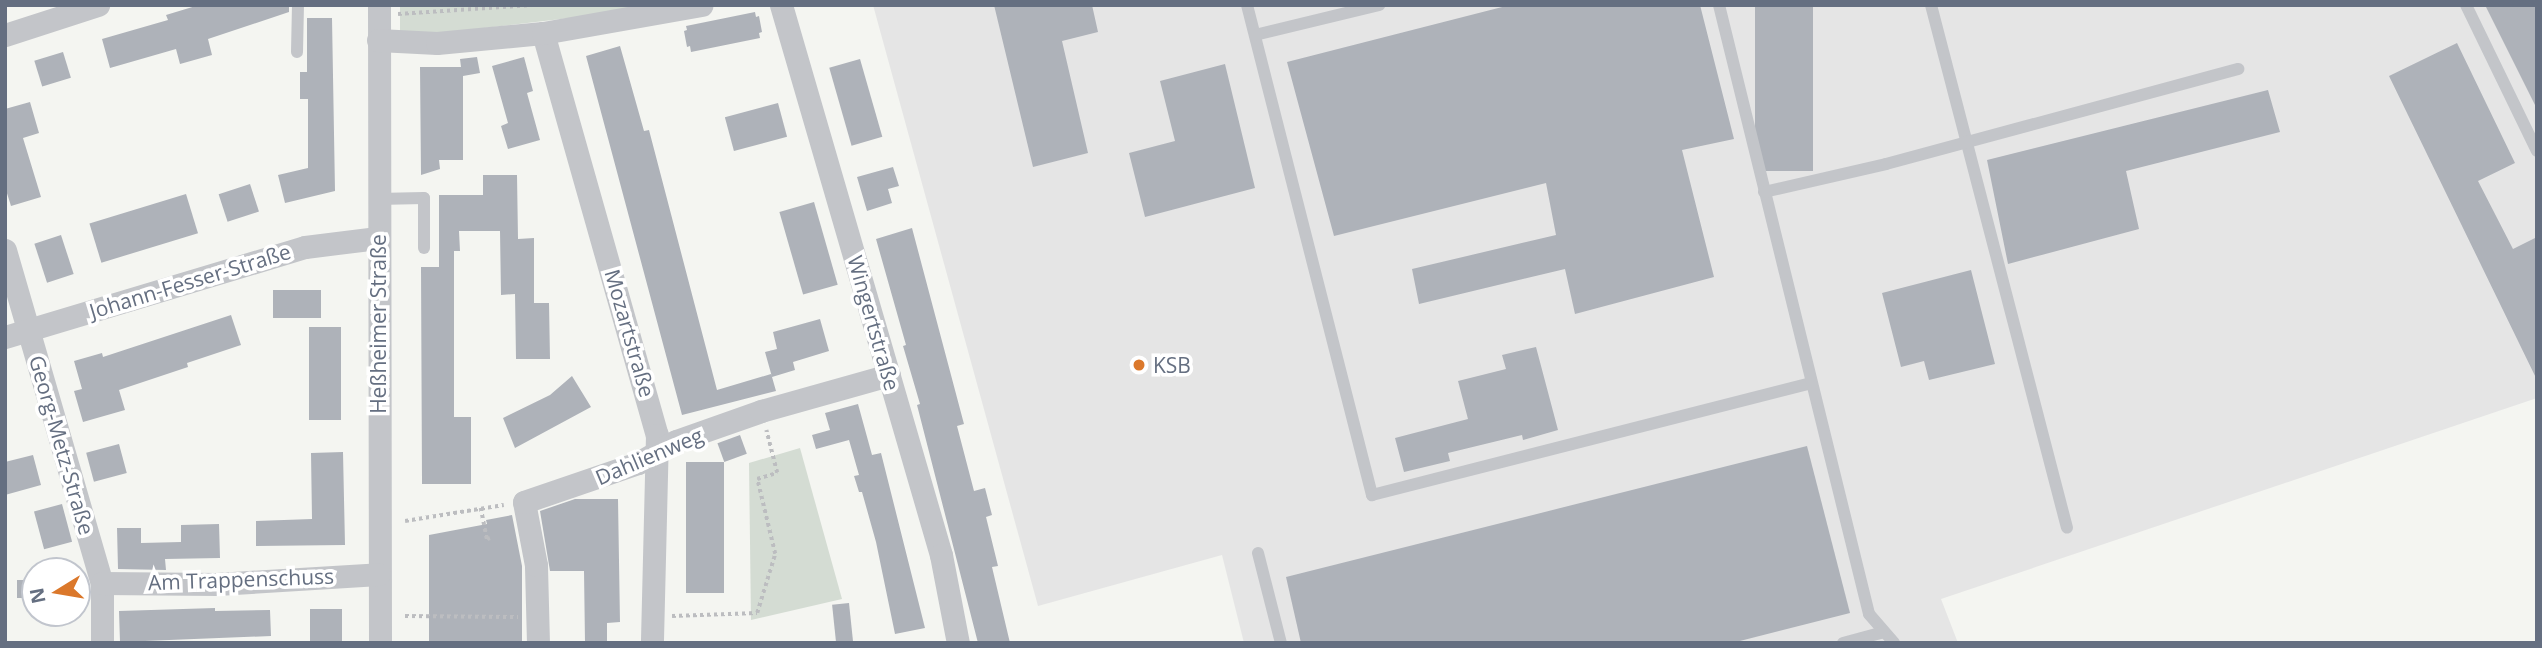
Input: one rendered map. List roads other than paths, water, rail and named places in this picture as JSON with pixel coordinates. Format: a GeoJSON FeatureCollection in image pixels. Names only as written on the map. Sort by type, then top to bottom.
{"type":"FeatureCollection","features":[{"type":"Feature","properties":{"kind":"street"},"geometry":{"type":"LineString","coordinates":[[5,34],[98,5]]}},
{"type":"Feature","properties":{"kind":"street"},"geometry":{"type":"LineString","coordinates":[[379,40],[437,43],[543,33],[702,5]]}},
{"type":"Feature","properties":{"kind":"street","name":"Wingertstraße"},"geometry":{"type":"LineString","coordinates":[[781,5],[941,555],[958,643]]}},
{"type":"Feature","properties":{"kind":"street","name":"Heßheimer Straße"},"geometry":{"type":"LineString","coordinates":[[379,10],[377,238],[380,643]]}},
{"type":"Feature","properties":{"kind":"street","name":"Mozartstraße"},"geometry":{"type":"LineString","coordinates":[[543,33],[653,413],[656,455],[652,643]]}},
{"type":"Feature","properties":{"kind":"street","name":"Johann-Fesser-Straße"},"geometry":{"type":"LineString","coordinates":[[5,337],[305,247],[377,238]]}},
{"type":"Feature","properties":{"kind":"street","name":"Georg-Metz-Straße"},"geometry":{"type":"LineString","coordinates":[[5,250],[102,583],[102,643]]}},
{"type":"Feature","properties":{"kind":"street","name":"Dahlienweg"},"geometry":{"type":"LineString","coordinates":[[538,643],[536,565],[523,502],[579,485],[656,455],[676,441],[761,411],[889,375]]}},
{"type":"Feature","properties":{"kind":"street","name":"Am Trappenschuss"},"geometry":{"type":"LineString","coordinates":[[102,583],[217,583],[379,574]]}},
{"type":"Feature","properties":{"kind":"lane"},"geometry":{"type":"LineString","coordinates":[[297,52],[298,5]]}},
{"type":"Feature","properties":{"kind":"lane"},"geometry":{"type":"LineString","coordinates":[[1247,5],[1372,495],[1810,383]]}},
{"type":"Feature","properties":{"kind":"lane"},"geometry":{"type":"LineString","coordinates":[[1255,35],[1379,5]]}},
{"type":"Feature","properties":{"kind":"lane"},"geometry":{"type":"LineString","coordinates":[[1719,5],[1869,614],[1894,643]]}},
{"type":"Feature","properties":{"kind":"lane"},"geometry":{"type":"LineString","coordinates":[[1931,5],[2067,528]]}},
{"type":"Feature","properties":{"kind":"lane"},"geometry":{"type":"LineString","coordinates":[[2466,5],[2537,151]]}},
{"type":"Feature","properties":{"kind":"lane"},"geometry":{"type":"LineString","coordinates":[[1764,192],[1967,142],[2238,69]]}},
{"type":"Feature","properties":{"kind":"lane"},"geometry":{"type":"LineString","coordinates":[[377,199],[424,198],[424,248]]}},
{"type":"Feature","properties":{"kind":"lane"},"geometry":{"type":"LineString","coordinates":[[1258,553],[1281,643]]}},
{"type":"Feature","properties":{"kind":"lane"},"geometry":{"type":"LineString","coordinates":[[1843,643],[1884,632]]}},
{"type":"Feature","properties":{"kind":"place","name":"KSB"},"geometry":{"type":"Point","coordinates":[1139,365]}}]}
